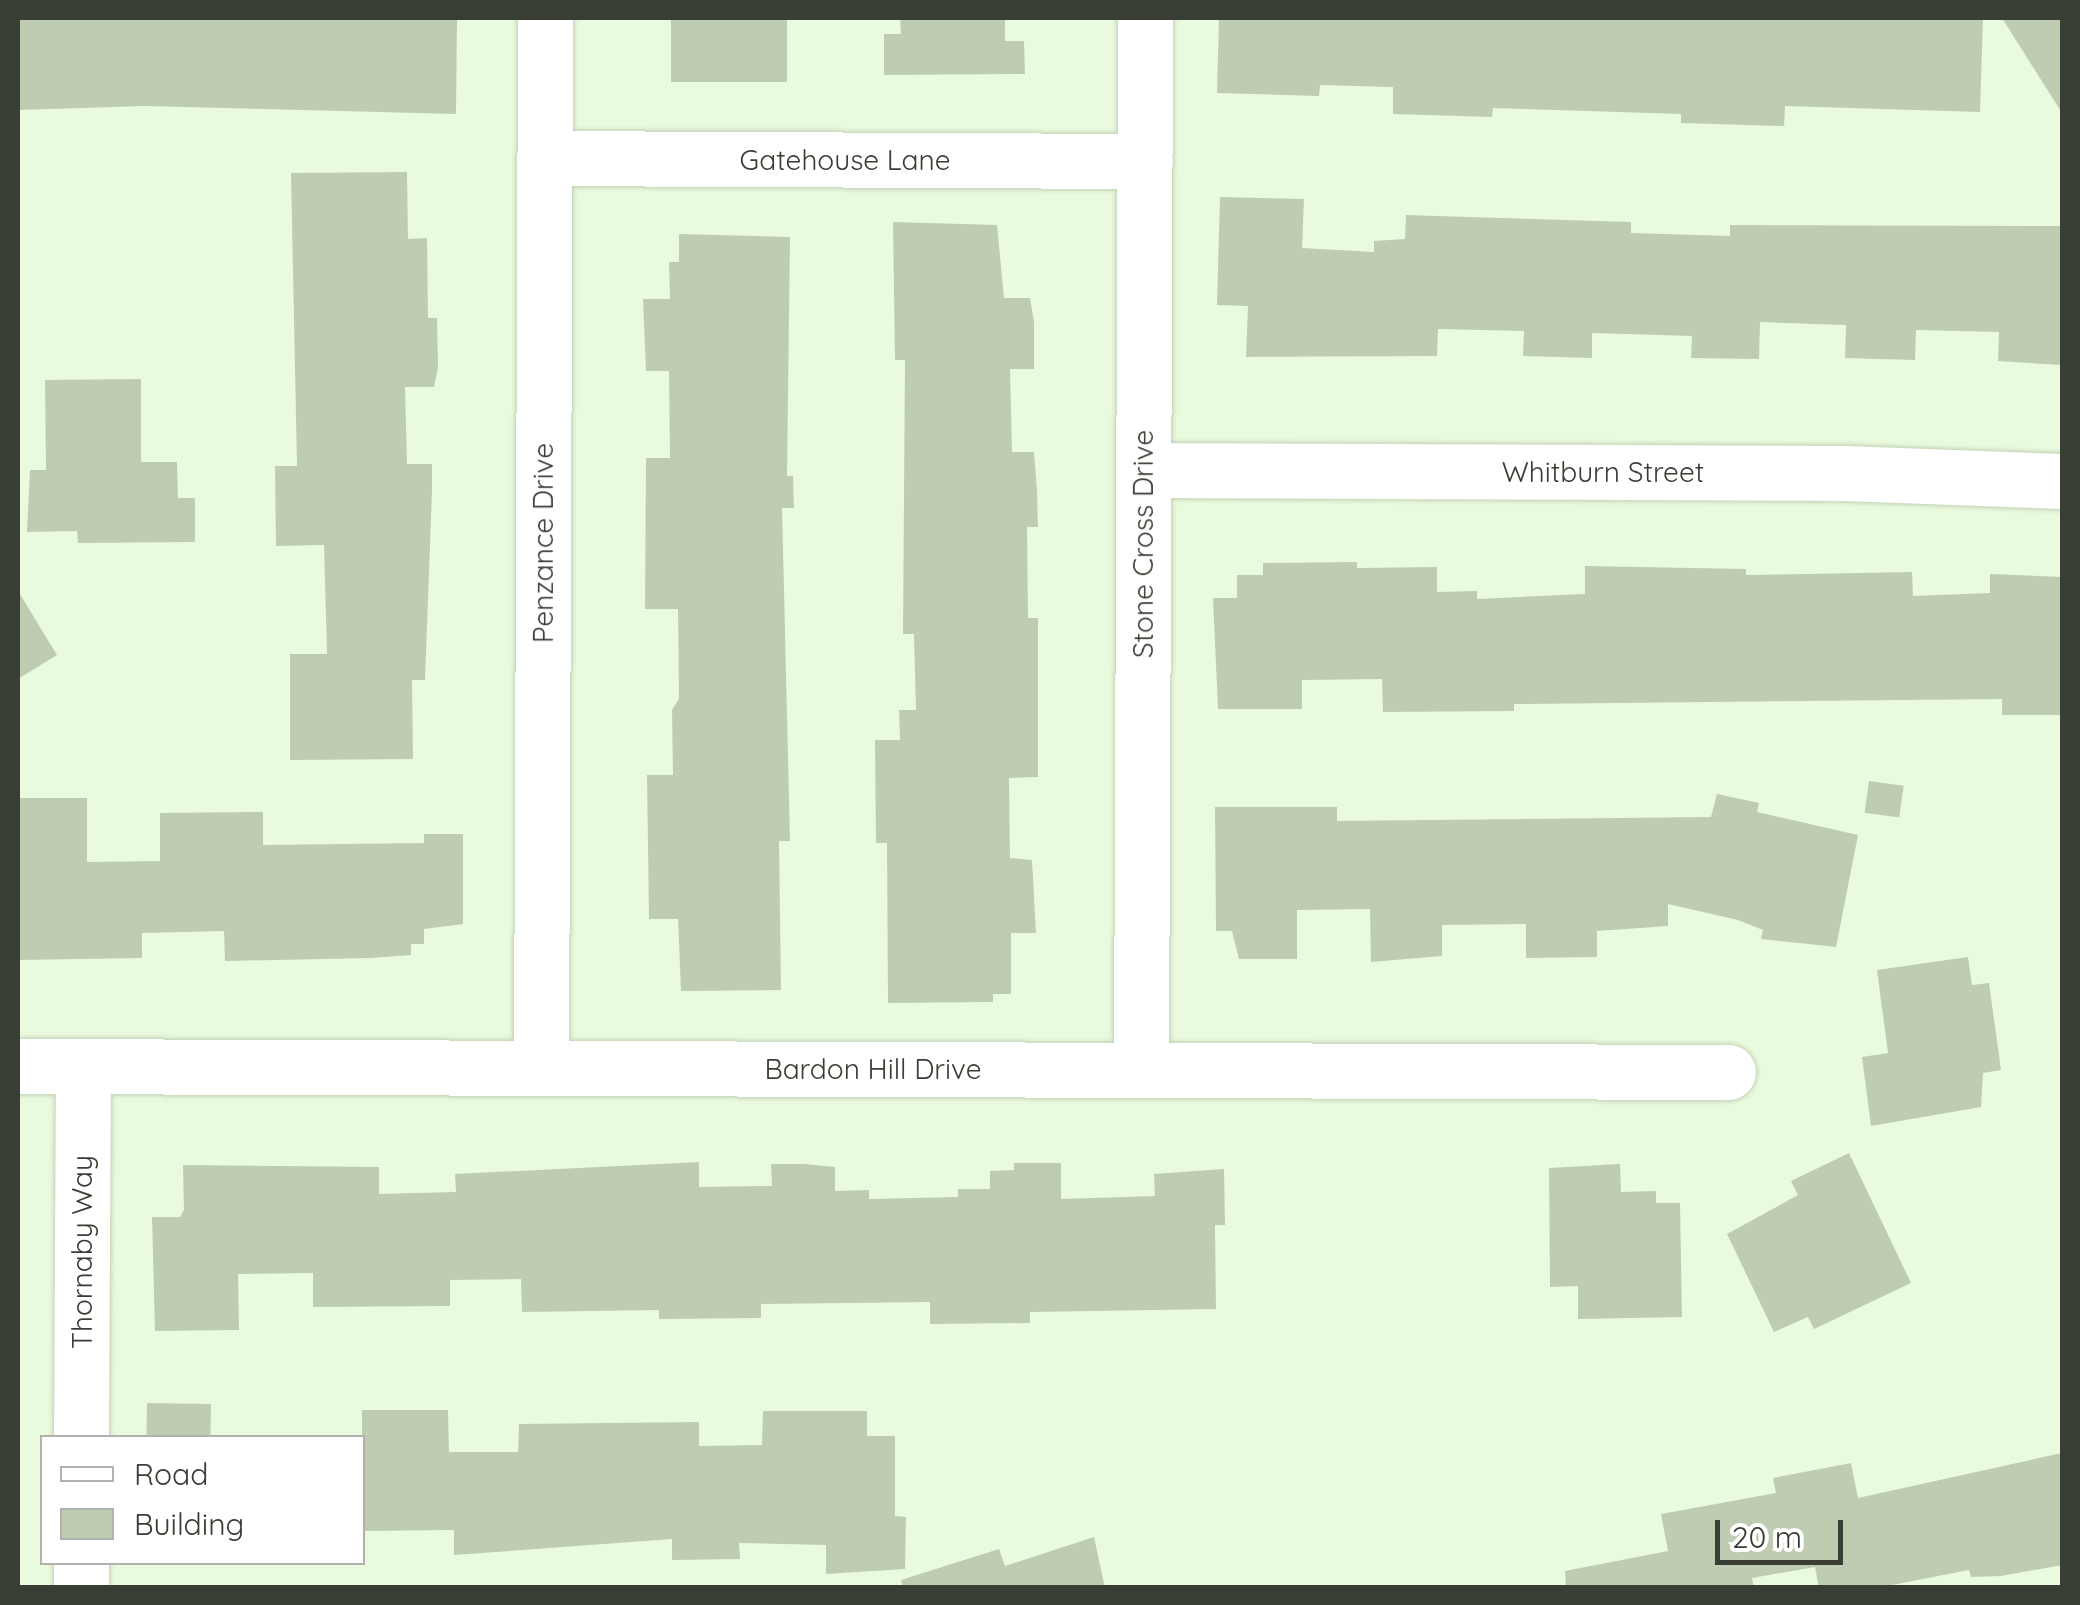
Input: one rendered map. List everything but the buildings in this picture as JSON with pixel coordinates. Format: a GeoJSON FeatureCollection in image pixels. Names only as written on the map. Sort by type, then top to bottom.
{"type":"FeatureCollection","features":[{"type":"Feature","properties":{"kind":"street","name":"Penzance Drive"},"geometry":{"type":"LineString","coordinates":[[541,1068],[545,18]]}},
{"type":"Feature","properties":{"kind":"street","name":"Stone Cross Drive"},"geometry":{"type":"LineString","coordinates":[[1141,1070],[1145,18]]}},
{"type":"Feature","properties":{"kind":"street","name":"Gatehouse Lane"},"geometry":{"type":"LineString","coordinates":[[545,158],[1144,161]]}},
{"type":"Feature","properties":{"kind":"street","name":"Whitburn Street"},"geometry":{"type":"LineString","coordinates":[[1144,470],[1846,473],[2062,481]]}},
{"type":"Feature","properties":{"kind":"street","name":"Bardon Hill Drive"},"geometry":{"type":"LineString","coordinates":[[18,1066],[1728,1072]]}},
{"type":"Feature","properties":{"kind":"street","name":"Thornaby Way"},"geometry":{"type":"LineString","coordinates":[[81,1435],[82,1066]]}}]}
